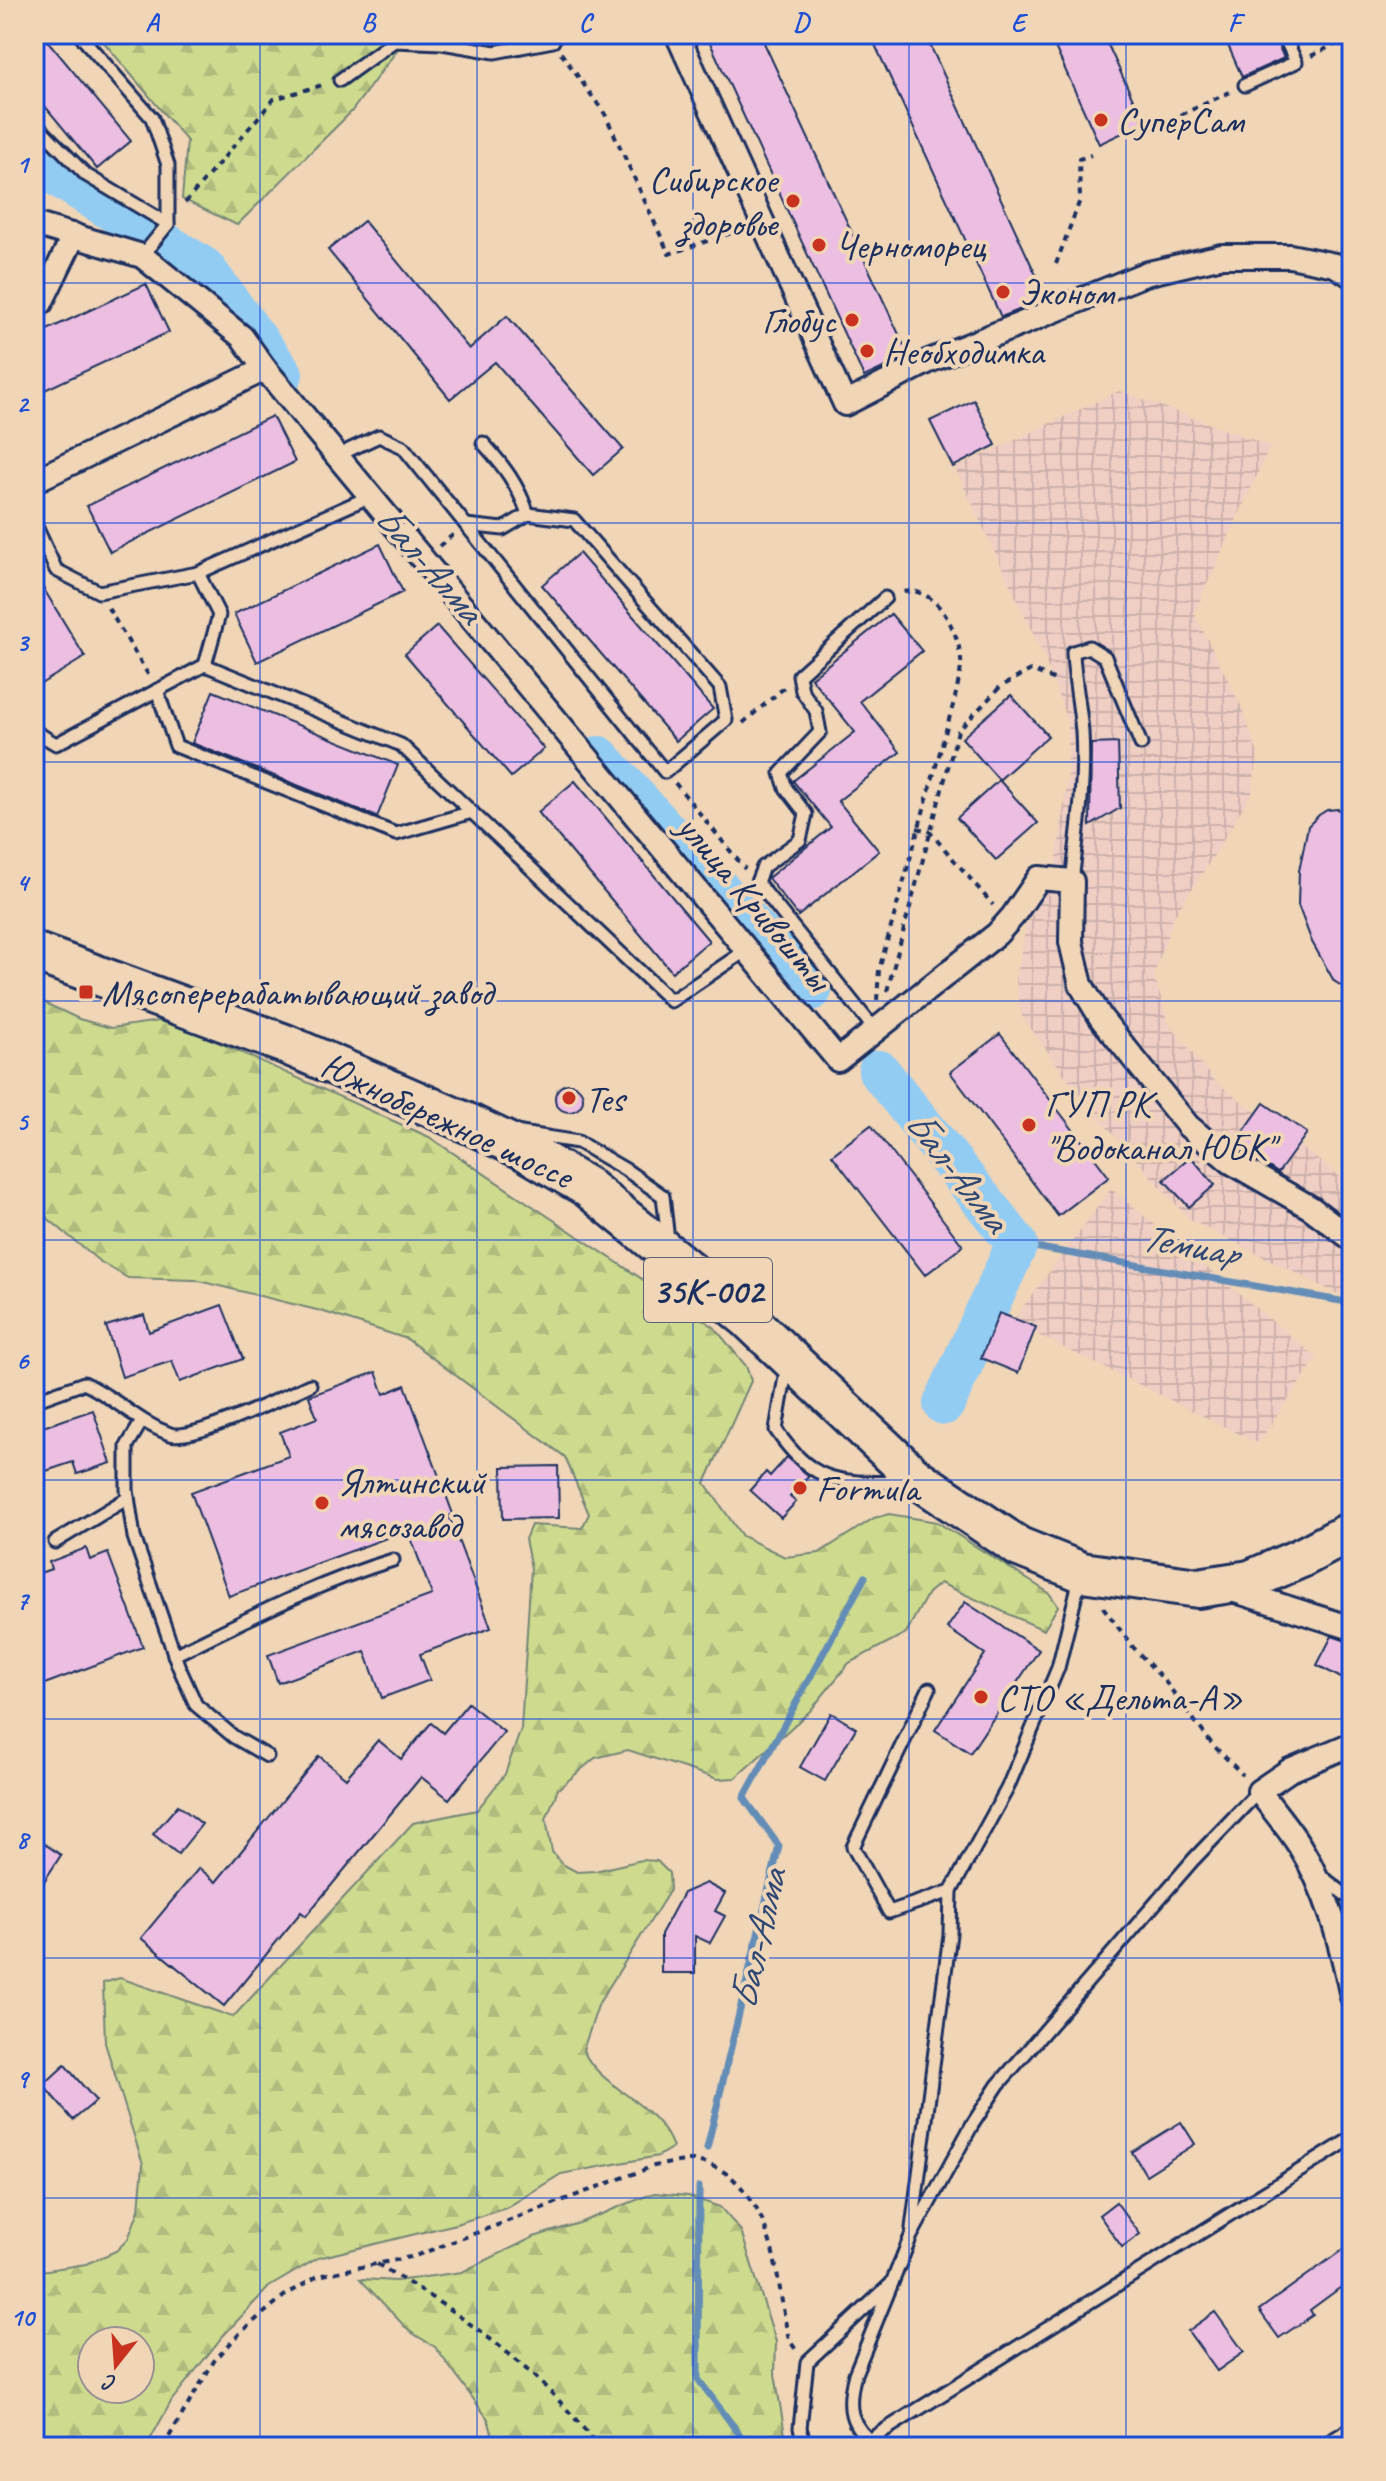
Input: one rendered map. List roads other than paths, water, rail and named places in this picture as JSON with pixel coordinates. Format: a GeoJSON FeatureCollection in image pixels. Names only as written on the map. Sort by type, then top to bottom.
{"type":"FeatureCollection","features":[{"type":"Feature","properties":{"kind":"highway","name":"Южнобережное шоссе"},"geometry":{"type":"LineString","coordinates":[[34,955],[285,1044],[472,1125],[524,1150],[587,1187],[747,1318],[915,1477],[1019,1547],[1082,1572],[1198,1588],[1250,1580],[1352,1531]]}},
{"type":"Feature","properties":{"kind":"highway","name":"Южнобережное шоссе"},"geometry":{"type":"LineString","coordinates":[[34,955],[289,1051],[524,1156],[582,1188],[712,1294],[916,1484],[1017,1551],[1080,1577],[1186,1593],[1232,1590],[1278,1577],[1333,1555],[1352,1543]]}},
{"type":"Feature","properties":{"kind":"street"},"geometry":{"type":"LineString","coordinates":[[677,34],[845,404],[929,361],[1145,274],[1222,256],[1290,256],[1335,265],[1352,276]]}},
{"type":"Feature","properties":{"kind":"street","name":"улица Кривошты"},"geometry":{"type":"LineString","coordinates":[[34,224],[143,256],[242,337],[265,369],[344,454],[371,496],[838,1060],[997,934],[1039,878],[1072,881]]}},
{"type":"Feature","properties":{"kind":"street"},"geometry":{"type":"LineString","coordinates":[[34,308],[41,303],[74,235]]}},
{"type":"Feature","properties":{"kind":"street"},"geometry":{"type":"LineString","coordinates":[[34,481],[265,369]]}},
{"type":"Feature","properties":{"kind":"street"},"geometry":{"type":"LineString","coordinates":[[1072,881],[1071,942],[1081,985],[1101,1018],[1188,1126],[1231,1162],[1311,1208],[1352,1239]]}},
{"type":"Feature","properties":{"kind":"street"},"geometry":{"type":"LineString","coordinates":[[1232,1590],[1352,1628]]}},
{"type":"Feature","properties":{"kind":"street"},"geometry":{"type":"LineString","coordinates":[[1352,1744],[1290,1770],[1259,1791],[1298,1843],[1313,1870],[1335,1926],[1352,1997]]}},
{"type":"Feature","properties":{"kind":"lane"},"geometry":{"type":"LineString","coordinates":[[79,34],[152,118],[168,165],[168,224],[143,256]]}},
{"type":"Feature","properties":{"kind":"lane"},"geometry":{"type":"LineString","coordinates":[[1245,85],[1296,62],[1283,34]]}},
{"type":"Feature","properties":{"kind":"lane"},"geometry":{"type":"LineString","coordinates":[[340,80],[394,41],[442,43],[495,52],[554,37]]}},
{"type":"Feature","properties":{"kind":"lane"},"geometry":{"type":"LineString","coordinates":[[34,122],[86,175],[168,224]]}},
{"type":"Feature","properties":{"kind":"lane"},"geometry":{"type":"LineString","coordinates":[[344,454],[379,436],[403,447],[665,772],[726,720],[720,687],[574,520],[528,514],[503,529],[466,525]]}},
{"type":"Feature","properties":{"kind":"lane"},"geometry":{"type":"LineString","coordinates":[[483,443],[508,471],[521,492],[528,514]]}},
{"type":"Feature","properties":{"kind":"lane"},"geometry":{"type":"LineString","coordinates":[[34,522],[56,570],[99,592],[198,573],[371,496]]}},
{"type":"Feature","properties":{"kind":"lane"},"geometry":{"type":"LineString","coordinates":[[34,731],[56,744],[205,665],[219,615],[198,573]]}},
{"type":"Feature","properties":{"kind":"lane"},"geometry":{"type":"LineString","coordinates":[[882,1025],[757,882],[763,867],[800,840],[806,814],[786,788],[781,773],[820,732],[816,711],[802,691],[799,675],[885,598]]}},
{"type":"Feature","properties":{"kind":"lane"},"geometry":{"type":"LineString","coordinates":[[1072,881],[1081,823],[1082,779],[1082,731],[1073,652],[1089,647],[1105,657],[1141,744]]}},
{"type":"Feature","properties":{"kind":"lane"},"geometry":{"type":"LineString","coordinates":[[205,665],[401,745],[671,1001],[748,949]]}},
{"type":"Feature","properties":{"kind":"lane"},"geometry":{"type":"LineString","coordinates":[[157,690],[176,746],[396,834],[472,812]]}},
{"type":"Feature","properties":{"kind":"lane"},"geometry":{"type":"LineString","coordinates":[[787,1365],[776,1430],[791,1452],[813,1472],[838,1481],[916,1484]]}},
{"type":"Feature","properties":{"kind":"lane"},"geometry":{"type":"LineString","coordinates":[[34,1401],[84,1383],[108,1394],[142,1421],[174,1436],[209,1428],[310,1385]]}},
{"type":"Feature","properties":{"kind":"lane"},"geometry":{"type":"LineString","coordinates":[[142,1421],[127,1446],[128,1498],[134,1537],[174,1655],[196,1705],[234,1737],[267,1756]]}},
{"type":"Feature","properties":{"kind":"lane"},"geometry":{"type":"LineString","coordinates":[[55,1542],[128,1498]]}},
{"type":"Feature","properties":{"kind":"lane"},"geometry":{"type":"LineString","coordinates":[[174,1655],[273,1606],[360,1570],[393,1560]]}},
{"type":"Feature","properties":{"kind":"lane"},"geometry":{"type":"LineString","coordinates":[[911,2236],[950,1934],[951,1891],[1007,1789],[1058,1668],[1080,1577]]}},
{"type":"Feature","properties":{"kind":"lane"},"geometry":{"type":"LineString","coordinates":[[929,1689],[853,1847],[889,1912],[951,1891]]}},
{"type":"Feature","properties":{"kind":"lane"},"geometry":{"type":"LineString","coordinates":[[1259,1791],[1193,1860],[998,2085],[972,2125],[911,2236],[855,2374],[849,2397],[851,2416],[873,2444],[1352,2138]]}},
{"type":"Feature","properties":{"kind":"lane"},"geometry":{"type":"LineString","coordinates":[[1313,1870],[1352,1900]]}},
{"type":"Feature","properties":{"kind":"lane"},"geometry":{"type":"LineString","coordinates":[[806,2447],[800,2428],[807,2362],[894,2280]]}},
{"type":"Feature","properties":{"kind":"lane"},"geometry":{"type":"LineString","coordinates":[[1320,2447],[1352,2428]]}},
{"type":"Feature","properties":{"kind":"waterway","name":"Бал-Алма"},"geometry":{"type":"LineString","coordinates":[[34,161],[204,268],[282,374]]}},
{"type":"Feature","properties":{"kind":"waterway","name":"Бал-Алма"},"geometry":{"type":"LineString","coordinates":[[599,757],[811,990]]}},
{"type":"Feature","properties":{"kind":"waterway","name":"Бал-Алма"},"geometry":{"type":"LineString","coordinates":[[879,1071],[1017,1244],[944,1404]]}},
{"type":"Feature","properties":{"kind":"waterway","name":"Темиар"},"geometry":{"type":"LineString","coordinates":[[1017,1244],[1352,1303]]}},
{"type":"Feature","properties":{"kind":"waterway","name":"Бал-Алма"},"geometry":{"type":"LineString","coordinates":[[707,2148],[779,1846],[744,1798],[865,1577]]}},
{"type":"Feature","properties":{"kind":"waterway","name":"Бал-Алма"},"geometry":{"type":"LineString","coordinates":[[699,2187],[698,2379],[749,2447]]}},
{"type":"Feature","properties":{"kind":"place","name":"СуперСам"},"geometry":{"type":"Point","coordinates":[1101,120]}},
{"type":"Feature","properties":{"kind":"place","name":"Сибирское здоровье"},"geometry":{"type":"Point","coordinates":[793,201]}},
{"type":"Feature","properties":{"kind":"place","name":"Черноморец"},"geometry":{"type":"Point","coordinates":[819,245]}},
{"type":"Feature","properties":{"kind":"place","name":"Эконом"},"geometry":{"type":"Point","coordinates":[1003,292]}},
{"type":"Feature","properties":{"kind":"place","name":"Глобус"},"geometry":{"type":"Point","coordinates":[852,320]}},
{"type":"Feature","properties":{"kind":"place","name":"Необходимка"},"geometry":{"type":"Point","coordinates":[867,351]}},
{"type":"Feature","properties":{"kind":"place","name":"Мясоперерабатывающий завод"},"geometry":{"type":"Point","coordinates":[86,992]}},
{"type":"Feature","properties":{"kind":"place","name":"Tes"},"geometry":{"type":"Point","coordinates":[569,1098]}},
{"type":"Feature","properties":{"kind":"place","name":"ГУП РК \"Водоканал ЮБК\""},"geometry":{"type":"Point","coordinates":[1029,1125]}},
{"type":"Feature","properties":{"kind":"place","name":"Formula"},"geometry":{"type":"Point","coordinates":[800,1488]}},
{"type":"Feature","properties":{"kind":"place","name":"Ялтинский мясозавод"},"geometry":{"type":"Point","coordinates":[322,1503]}},
{"type":"Feature","properties":{"kind":"place","name":"СТО «Дельта-А»"},"geometry":{"type":"Point","coordinates":[981,1697]}}]}
